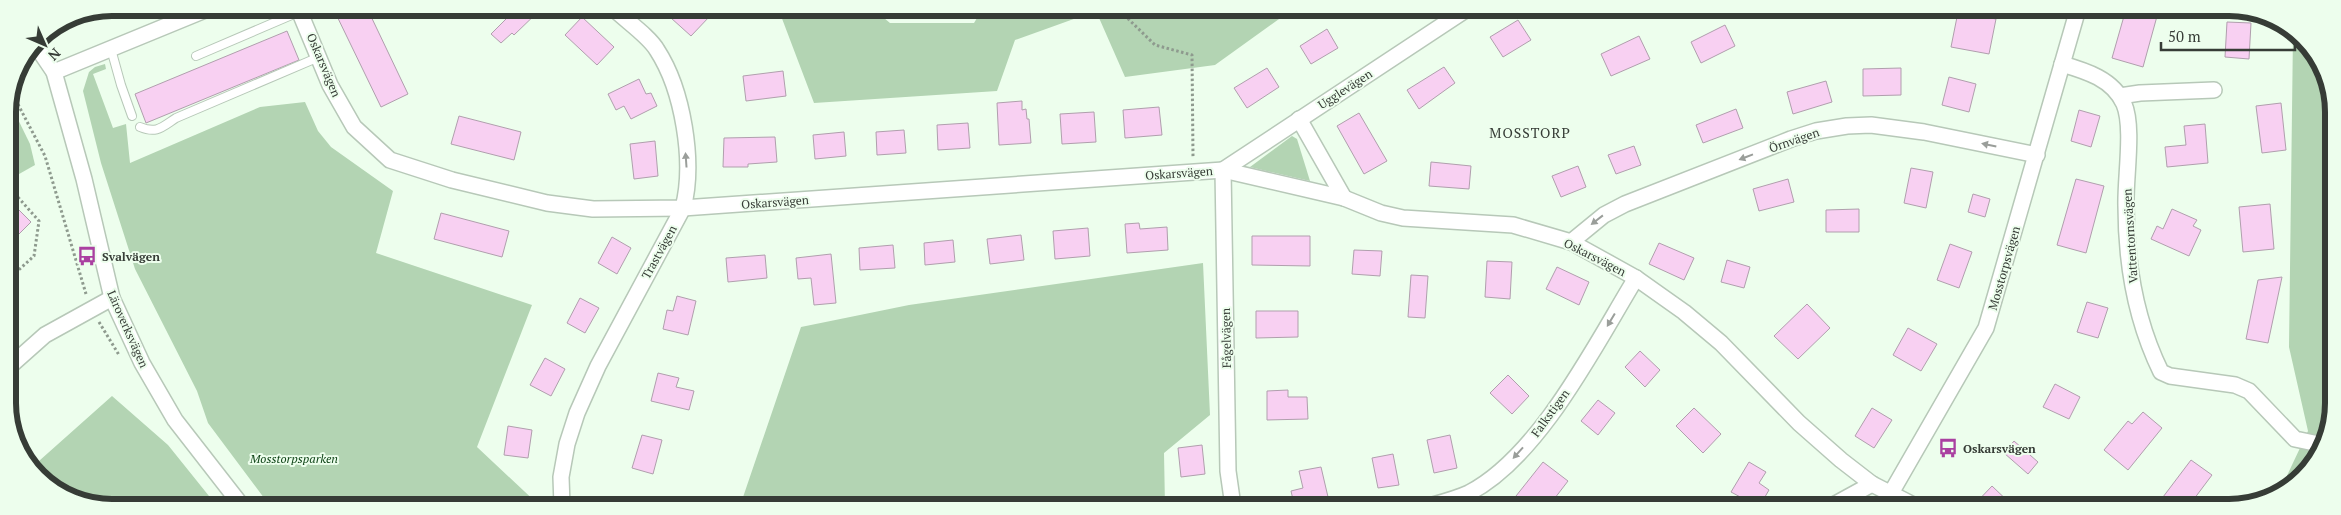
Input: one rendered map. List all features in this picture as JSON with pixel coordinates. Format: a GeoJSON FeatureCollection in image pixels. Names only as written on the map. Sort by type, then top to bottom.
{"type":"FeatureCollection","features":[{"type":"Feature","properties":{"kind":"street"},"geometry":{"type":"LineString","coordinates":[[54,72],[191,16]]}},
{"type":"Feature","properties":{"kind":"street","name":"Oskarsvägen"},"geometry":{"type":"LineString","coordinates":[[302,16],[330,86],[354,127],[390,160],[452,180],[547,203],[593,209],[683,208],[1223,170],[1344,198],[1381,213],[1403,218],[1513,225],[1571,242],[1636,278],[1684,312],[1721,343],[1799,423],[1872,484],[1885,499]]}},
{"type":"Feature","properties":{"kind":"street","name":"Trastvägen"},"geometry":{"type":"LineString","coordinates":[[562,499],[565,453],[577,413],[598,366],[683,208],[688,190],[683,112],[672,80],[657,48],[622,16]]}},
{"type":"Feature","properties":{"kind":"street","name":"Ugglevägen"},"geometry":{"type":"LineString","coordinates":[[1223,170],[1456,16]]}},
{"type":"Feature","properties":{"kind":"street","name":"Mosstorpsvägen"},"geometry":{"type":"LineString","coordinates":[[1888,499],[1986,328],[2076,16]]}},
{"type":"Feature","properties":{"kind":"street","name":"Läroverksvägen"},"geometry":{"type":"LineString","coordinates":[[39,50],[54,72],[84,179],[112,298],[142,363],[175,420],[237,499]]}},
{"type":"Feature","properties":{"kind":"street"},"geometry":{"type":"LineString","coordinates":[[2062,64],[2095,75],[2106,81],[2120,96],[2140,93],[2214,90]]}},
{"type":"Feature","properties":{"kind":"street","name":"Vattentornsvägen"},"geometry":{"type":"LineString","coordinates":[[2120,96],[2124,104],[2128,126],[2126,207],[2132,277],[2144,332],[2161,372],[2170,376],[2235,385],[2248,391],[2295,439],[2315,443]]}},
{"type":"Feature","properties":{"kind":"street"},"geometry":{"type":"LineString","coordinates":[[1298,119],[1344,198]]}},
{"type":"Feature","properties":{"kind":"street","name":"Örnvägen"},"geometry":{"type":"LineString","coordinates":[[1571,242],[1604,215],[1624,204],[1816,131],[1871,125],[1924,132],[2037,155]]}},
{"type":"Feature","properties":{"kind":"street","name":"Fågelvägen"},"geometry":{"type":"LineString","coordinates":[[1223,170],[1228,470],[1232,499]]}},
{"type":"Feature","properties":{"kind":"street","name":"Falkstigen"},"geometry":{"type":"LineString","coordinates":[[1449,499],[1470,492],[1511,461],[1562,399],[1636,278]]}},
{"type":"Feature","properties":{"kind":"street"},"geometry":{"type":"LineString","coordinates":[[16,361],[45,335],[112,298]]}},
{"type":"Feature","properties":{"kind":"street"},"geometry":{"type":"LineString","coordinates":[[1845,499],[1872,484]]}},
{"type":"Feature","properties":{"kind":"lane"},"geometry":{"type":"LineString","coordinates":[[196,56],[284,16]]}},
{"type":"Feature","properties":{"kind":"lane"},"geometry":{"type":"LineString","coordinates":[[111,49],[132,116]]}},
{"type":"Feature","properties":{"kind":"lane"},"geometry":{"type":"LineString","coordinates":[[140,128],[150,132],[158,129],[176,118],[319,57]]}},
{"type":"Feature","properties":{"kind":"path"},"geometry":{"type":"LineString","coordinates":[[1125,16],[1155,45],[1192,54],[1193,173]]}},
{"type":"Feature","properties":{"kind":"path"},"geometry":{"type":"LineString","coordinates":[[17,102],[45,156],[91,309]]}},
{"type":"Feature","properties":{"kind":"path"},"geometry":{"type":"LineString","coordinates":[[16,195],[39,221],[34,256],[16,272]]}},
{"type":"Feature","properties":{"kind":"green space"},"geometry":{"type":"Polygon","coordinates":[[[781,16],[882,16],[890,23],[974,23],[978,16],[1082,16],[1015,40],[997,91],[814,103],[781,16]]]}},
{"type":"Feature","properties":{"kind":"green space"},"geometry":{"type":"Polygon","coordinates":[[[1098,16],[1283,16],[1215,65],[1125,77],[1098,16]]]}},
{"type":"Feature","properties":{"kind":"green space"},"geometry":{"type":"Polygon","coordinates":[[[2293,42],[2301,49],[2315,70],[2320,82],[2325,106],[2325,409],[2320,433],[2312,451],[2301,466],[2285,480],[2308,431],[2289,347],[2293,42]]]}},
{"type":"Feature","properties":{"kind":"green space","name":"Mosstorpsparken"},"geometry":{"type":"Polygon","coordinates":[[[105,64],[106,69],[93,74],[113,128],[126,124],[130,163],[260,107],[305,102],[318,131],[331,147],[393,191],[376,253],[532,305],[477,447],[533,499],[265,499],[208,423],[197,391],[135,269],[101,163],[83,91],[89,72],[95,67],[105,64]]]}},
{"type":"Feature","properties":{"kind":"green space"},"geometry":{"type":"Polygon","coordinates":[[[16,115],[30,144],[35,165],[16,176],[16,115]]]}},
{"type":"Feature","properties":{"kind":"green space"},"geometry":{"type":"Polygon","coordinates":[[[1292,136],[1297,139],[1310,181],[1250,167],[1292,136]]]}},
{"type":"Feature","properties":{"kind":"green space"},"geometry":{"type":"Polygon","coordinates":[[[1203,263],[1210,415],[1164,453],[1165,499],[742,499],[801,327],[909,305],[1203,263]]]}},
{"type":"Feature","properties":{"kind":"green space"},"geometry":{"type":"Polygon","coordinates":[[[112,396],[168,445],[211,499],[113,499],[94,497],[64,486],[54,479],[35,459],[39,461],[112,396]]]}},
{"type":"Feature","properties":{"kind":"building"},"geometry":{"type":"Polygon","coordinates":[[[337,16],[371,16],[408,94],[381,107],[337,16]]]}},
{"type":"Feature","properties":{"kind":"building"},"geometry":{"type":"Polygon","coordinates":[[[509,16],[534,16],[514,35],[512,33],[501,43],[491,34],[509,16]]]}},
{"type":"Feature","properties":{"kind":"building"},"geometry":{"type":"Polygon","coordinates":[[[673,16],[710,16],[691,36],[671,18],[673,16]]]}},
{"type":"Feature","properties":{"kind":"building"},"geometry":{"type":"Polygon","coordinates":[[[1957,16],[1980,16],[1996,19],[1989,54],[1951,47],[1957,16]]]}},
{"type":"Feature","properties":{"kind":"building"},"geometry":{"type":"Polygon","coordinates":[[[2124,16],[2157,16],[2143,67],[2112,58],[2124,16]]]}},
{"type":"Feature","properties":{"kind":"building"},"geometry":{"type":"Polygon","coordinates":[[[582,17],[614,47],[597,65],[565,35],[582,17]]]}},
{"type":"Feature","properties":{"kind":"building"},"geometry":{"type":"Polygon","coordinates":[[[1518,20],[1531,40],[1503,57],[1490,37],[1518,20]]]}},
{"type":"Feature","properties":{"kind":"building"},"geometry":{"type":"Polygon","coordinates":[[[2227,22],[2251,23],[2249,59],[2225,57],[2227,22]]]}},
{"type":"Feature","properties":{"kind":"building"},"geometry":{"type":"Polygon","coordinates":[[[1725,25],[1735,46],[1701,63],[1691,42],[1725,25]]]}},
{"type":"Feature","properties":{"kind":"building"},"geometry":{"type":"Polygon","coordinates":[[[1327,29],[1338,48],[1311,64],[1300,46],[1327,29]]]}},
{"type":"Feature","properties":{"kind":"building"},"geometry":{"type":"Polygon","coordinates":[[[287,31],[299,60],[146,123],[135,94],[287,31]]]}},
{"type":"Feature","properties":{"kind":"building"},"geometry":{"type":"Polygon","coordinates":[[[1639,36],[1650,59],[1611,76],[1601,54],[1639,36]]]}},
{"type":"Feature","properties":{"kind":"building"},"geometry":{"type":"Polygon","coordinates":[[[1444,67],[1455,83],[1419,109],[1407,90],[1444,67]]]}},
{"type":"Feature","properties":{"kind":"building"},"geometry":{"type":"Polygon","coordinates":[[[1267,68],[1279,87],[1247,108],[1234,88],[1267,68]]]}},
{"type":"Feature","properties":{"kind":"building"},"geometry":{"type":"Polygon","coordinates":[[[1901,68],[1901,95],[1863,96],[1863,69],[1901,68]]]}},
{"type":"Feature","properties":{"kind":"building"},"geometry":{"type":"Polygon","coordinates":[[[783,71],[786,96],[746,101],[743,76],[783,71]]]}},
{"type":"Feature","properties":{"kind":"building"},"geometry":{"type":"Polygon","coordinates":[[[1949,77],[1976,84],[1969,112],[1942,105],[1949,77]]]}},
{"type":"Feature","properties":{"kind":"building"},"geometry":{"type":"Polygon","coordinates":[[[639,79],[646,94],[651,93],[657,106],[631,119],[624,106],[616,110],[608,94],[639,79]]]}},
{"type":"Feature","properties":{"kind":"building"},"geometry":{"type":"Polygon","coordinates":[[[1826,81],[1832,102],[1793,114],[1787,92],[1826,81]]]}},
{"type":"Feature","properties":{"kind":"building"},"geometry":{"type":"Polygon","coordinates":[[[1022,101],[1022,110],[1026,109],[1027,119],[1029,119],[1031,143],[999,145],[997,103],[1022,101]]]}},
{"type":"Feature","properties":{"kind":"building"},"geometry":{"type":"Polygon","coordinates":[[[2281,103],[2286,150],[2262,153],[2256,106],[2281,103]]]}},
{"type":"Feature","properties":{"kind":"building"},"geometry":{"type":"Polygon","coordinates":[[[1159,107],[1162,135],[1125,138],[1123,110],[1159,107]]]}},
{"type":"Feature","properties":{"kind":"building"},"geometry":{"type":"Polygon","coordinates":[[[1736,109],[1743,128],[1703,143],[1696,125],[1736,109]]]}},
{"type":"Feature","properties":{"kind":"building"},"geometry":{"type":"Polygon","coordinates":[[[2079,110],[2100,116],[2091,147],[2071,141],[2079,110]]]}},
{"type":"Feature","properties":{"kind":"building"},"geometry":{"type":"Polygon","coordinates":[[[1094,112],[1096,142],[1062,144],[1060,114],[1094,112]]]}},
{"type":"Feature","properties":{"kind":"building"},"geometry":{"type":"Polygon","coordinates":[[[1359,113],[1387,161],[1364,174],[1337,126],[1359,113]]]}},
{"type":"Feature","properties":{"kind":"building"},"geometry":{"type":"Polygon","coordinates":[[[459,116],[521,132],[514,160],[451,144],[459,116]]]}},
{"type":"Feature","properties":{"kind":"building"},"geometry":{"type":"Polygon","coordinates":[[[968,123],[970,148],[938,150],[937,125],[968,123]]]}},
{"type":"Feature","properties":{"kind":"building"},"geometry":{"type":"Polygon","coordinates":[[[2205,124],[2208,163],[2167,167],[2165,147],[2186,145],[2184,126],[2205,124]]]}},
{"type":"Feature","properties":{"kind":"building"},"geometry":{"type":"Polygon","coordinates":[[[904,130],[906,153],[877,155],[876,132],[904,130]]]}},
{"type":"Feature","properties":{"kind":"building"},"geometry":{"type":"Polygon","coordinates":[[[844,132],[846,156],[815,159],[813,135],[844,132]]]}},
{"type":"Feature","properties":{"kind":"building"},"geometry":{"type":"Polygon","coordinates":[[[775,137],[777,162],[748,164],[748,167],[723,167],[724,138],[775,137]]]}},
{"type":"Feature","properties":{"kind":"building"},"geometry":{"type":"Polygon","coordinates":[[[655,141],[658,176],[634,179],[630,144],[655,141]]]}},
{"type":"Feature","properties":{"kind":"building"},"geometry":{"type":"Polygon","coordinates":[[[1634,146],[1641,165],[1616,174],[1608,155],[1634,146]]]}},
{"type":"Feature","properties":{"kind":"building"},"geometry":{"type":"Polygon","coordinates":[[[1431,162],[1471,166],[1469,189],[1429,186],[1431,162]]]}},
{"type":"Feature","properties":{"kind":"building"},"geometry":{"type":"Polygon","coordinates":[[[1578,166],[1586,187],[1561,197],[1552,176],[1578,166]]]}},
{"type":"Feature","properties":{"kind":"building"},"geometry":{"type":"Polygon","coordinates":[[[1911,168],[1933,172],[1926,208],[1904,203],[1911,168]]]}},
{"type":"Feature","properties":{"kind":"building"},"geometry":{"type":"Polygon","coordinates":[[[1788,179],[1794,202],[1759,211],[1753,189],[1788,179]]]}},
{"type":"Feature","properties":{"kind":"building"},"geometry":{"type":"Polygon","coordinates":[[[2076,179],[2104,186],[2086,253],[2057,245],[2076,179]]]}},
{"type":"Feature","properties":{"kind":"building"},"geometry":{"type":"Polygon","coordinates":[[[1973,194],[1990,199],[1985,217],[1968,212],[1973,194]]]}},
{"type":"Feature","properties":{"kind":"building"},"geometry":{"type":"Polygon","coordinates":[[[2270,204],[2274,249],[2243,252],[2239,207],[2270,204]]]}},
{"type":"Feature","properties":{"kind":"building"},"geometry":{"type":"Polygon","coordinates":[[[16,207],[31,222],[16,237],[16,207]]]}},
{"type":"Feature","properties":{"kind":"building"},"geometry":{"type":"Polygon","coordinates":[[[1859,209],[1859,232],[1826,232],[1826,210],[1859,209]]]}},
{"type":"Feature","properties":{"kind":"building"},"geometry":{"type":"Polygon","coordinates":[[[2172,209],[2197,220],[2193,226],[2201,230],[2189,256],[2151,239],[2157,226],[2163,229],[2172,209]]]}},
{"type":"Feature","properties":{"kind":"building"},"geometry":{"type":"Polygon","coordinates":[[[441,213],[509,231],[502,257],[434,239],[441,213]]]}},
{"type":"Feature","properties":{"kind":"building"},"geometry":{"type":"Polygon","coordinates":[[[1139,223],[1140,229],[1167,227],[1168,250],[1127,253],[1125,224],[1139,223]]]}},
{"type":"Feature","properties":{"kind":"building"},"geometry":{"type":"Polygon","coordinates":[[[1088,228],[1090,256],[1055,259],[1053,231],[1088,228]]]}},
{"type":"Feature","properties":{"kind":"building"},"geometry":{"type":"Polygon","coordinates":[[[1021,235],[1024,260],[990,264],[987,239],[1021,235]]]}},
{"type":"Feature","properties":{"kind":"building"},"geometry":{"type":"Polygon","coordinates":[[[1252,236],[1310,236],[1310,266],[1252,265],[1252,236]]]}},
{"type":"Feature","properties":{"kind":"building"},"geometry":{"type":"Polygon","coordinates":[[[612,237],[631,248],[617,274],[598,263],[612,237]]]}},
{"type":"Feature","properties":{"kind":"building"},"geometry":{"type":"Polygon","coordinates":[[[953,240],[955,262],[925,265],[924,243],[953,240]]]}},
{"type":"Feature","properties":{"kind":"building"},"geometry":{"type":"Polygon","coordinates":[[[1659,243],[1694,258],[1684,280],[1649,264],[1659,243]]]}},
{"type":"Feature","properties":{"kind":"building"},"geometry":{"type":"Polygon","coordinates":[[[1950,244],[1972,252],[1959,288],[1937,280],[1950,244]]]}},
{"type":"Feature","properties":{"kind":"building"},"geometry":{"type":"Polygon","coordinates":[[[893,245],[895,268],[860,270],[859,248],[893,245]]]}},
{"type":"Feature","properties":{"kind":"building"},"geometry":{"type":"Polygon","coordinates":[[[1354,250],[1382,251],[1380,276],[1352,274],[1354,250]]]}},
{"type":"Feature","properties":{"kind":"building"},"geometry":{"type":"Polygon","coordinates":[[[831,254],[836,303],[814,305],[811,278],[798,279],[796,258],[831,254]]]}},
{"type":"Feature","properties":{"kind":"building"},"geometry":{"type":"Polygon","coordinates":[[[765,255],[767,278],[728,282],[726,258],[765,255]]]}},
{"type":"Feature","properties":{"kind":"building"},"geometry":{"type":"Polygon","coordinates":[[[1727,260],[1750,267],[1744,288],[1721,282],[1727,260]]]}},
{"type":"Feature","properties":{"kind":"building"},"geometry":{"type":"Polygon","coordinates":[[[1487,261],[1512,262],[1510,299],[1485,297],[1487,261]]]}},
{"type":"Feature","properties":{"kind":"building"},"geometry":{"type":"Polygon","coordinates":[[[1557,267],[1589,282],[1579,305],[1546,289],[1557,267]]]}},
{"type":"Feature","properties":{"kind":"building"},"geometry":{"type":"Polygon","coordinates":[[[1411,275],[1428,276],[1425,318],[1408,317],[1411,275]]]}},
{"type":"Feature","properties":{"kind":"building"},"geometry":{"type":"Polygon","coordinates":[[[2282,277],[2268,343],[2246,339],[2258,280],[2282,277]]]}},
{"type":"Feature","properties":{"kind":"building"},"geometry":{"type":"Polygon","coordinates":[[[677,296],[696,301],[688,335],[663,329],[667,310],[673,311],[677,296]]]}},
{"type":"Feature","properties":{"kind":"building"},"geometry":{"type":"Polygon","coordinates":[[[580,298],[599,308],[585,333],[567,323],[580,298]]]}},
{"type":"Feature","properties":{"kind":"building"},"geometry":{"type":"Polygon","coordinates":[[[2087,302],[2108,308],[2098,338],[2077,332],[2087,302]]]}},
{"type":"Feature","properties":{"kind":"building"},"geometry":{"type":"Polygon","coordinates":[[[1807,304],[1830,328],[1798,359],[1774,336],[1807,304]]]}},
{"type":"Feature","properties":{"kind":"building"},"geometry":{"type":"Polygon","coordinates":[[[1256,311],[1298,311],[1298,337],[1256,338],[1256,311]]]}},
{"type":"Feature","properties":{"kind":"building"},"geometry":{"type":"Polygon","coordinates":[[[1908,328],[1937,344],[1921,371],[1893,355],[1908,328]]]}},
{"type":"Feature","properties":{"kind":"building"},"geometry":{"type":"Polygon","coordinates":[[[1640,351],[1660,370],[1645,387],[1625,367],[1640,351]]]}},
{"type":"Feature","properties":{"kind":"building"},"geometry":{"type":"Polygon","coordinates":[[[545,358],[565,369],[551,396],[530,385],[545,358]]]}},
{"type":"Feature","properties":{"kind":"building"},"geometry":{"type":"Polygon","coordinates":[[[658,373],[679,378],[676,387],[694,391],[689,410],[651,401],[658,373]]]}},
{"type":"Feature","properties":{"kind":"building"},"geometry":{"type":"Polygon","coordinates":[[[1508,375],[1529,396],[1512,414],[1490,393],[1508,375]]]}},
{"type":"Feature","properties":{"kind":"building"},"geometry":{"type":"Polygon","coordinates":[[[2055,384],[2080,397],[2069,419],[2043,407],[2055,384]]]}},
{"type":"Feature","properties":{"kind":"building"},"geometry":{"type":"Polygon","coordinates":[[[1288,390],[1288,397],[1307,397],[1308,419],[1267,420],[1267,391],[1288,390]]]}},
{"type":"Feature","properties":{"kind":"building"},"geometry":{"type":"Polygon","coordinates":[[[1598,400],[1615,413],[1598,435],[1581,421],[1598,400]]]}},
{"type":"Feature","properties":{"kind":"building"},"geometry":{"type":"Polygon","coordinates":[[[1694,408],[1721,434],[1703,453],[1676,426],[1694,408]]]}},
{"type":"Feature","properties":{"kind":"building"},"geometry":{"type":"Polygon","coordinates":[[[1872,408],[1892,420],[1874,448],[1855,436],[1872,408]]]}},
{"type":"Feature","properties":{"kind":"building"},"geometry":{"type":"Polygon","coordinates":[[[2143,412],[2162,428],[2128,470],[2104,450],[2128,421],[2132,424],[2143,412]]]}},
{"type":"Feature","properties":{"kind":"building"},"geometry":{"type":"Polygon","coordinates":[[[508,426],[532,430],[528,458],[504,455],[508,426]]]}},
{"type":"Feature","properties":{"kind":"building"},"geometry":{"type":"Polygon","coordinates":[[[642,435],[662,440],[653,474],[632,468],[642,435]]]}},
{"type":"Feature","properties":{"kind":"building"},"geometry":{"type":"Polygon","coordinates":[[[1450,435],[1457,468],[1434,473],[1427,440],[1450,435]]]}},
{"type":"Feature","properties":{"kind":"building"},"geometry":{"type":"Polygon","coordinates":[[[2014,441],[2038,462],[2028,474],[2004,453],[2014,441]]]}},
{"type":"Feature","properties":{"kind":"building"},"geometry":{"type":"Polygon","coordinates":[[[1202,445],[1205,474],[1181,477],[1178,448],[1202,445]]]}},
{"type":"Feature","properties":{"kind":"building"},"geometry":{"type":"Polygon","coordinates":[[[1393,454],[1399,485],[1378,488],[1372,458],[1393,454]]]}},
{"type":"Feature","properties":{"kind":"building"},"geometry":{"type":"Polygon","coordinates":[[[2191,460],[2212,475],[2194,499],[2166,499],[2163,497],[2191,460]]]}},
{"type":"Feature","properties":{"kind":"building"},"geometry":{"type":"Polygon","coordinates":[[[1543,462],[1568,481],[1554,499],[1520,499],[1516,496],[1543,462]]]}},
{"type":"Feature","properties":{"kind":"building"},"geometry":{"type":"Polygon","coordinates":[[[1749,462],[1766,472],[1759,483],[1769,490],[1764,499],[1744,499],[1731,492],[1749,462]]]}},
{"type":"Feature","properties":{"kind":"building"},"geometry":{"type":"Polygon","coordinates":[[[1321,467],[1328,497],[1293,499],[1291,491],[1303,488],[1299,471],[1321,467]]]}},
{"type":"Feature","properties":{"kind":"building"},"geometry":{"type":"Polygon","coordinates":[[[1992,486],[2006,499],[1980,499],[1992,486]]]}},
{"type":"Feature","properties":{"kind":"place","name":"Svalvägen"},"geometry":{"type":"Point","coordinates":[87,256]}},
{"type":"Feature","properties":{"kind":"place","name":"Oskarsvägen"},"geometry":{"type":"Point","coordinates":[1948,448]}},
{"type":"Feature","properties":{"kind":"district","name":"MOSSTORP"},"geometry":{"type":"Point","coordinates":[1530,132]}}]}
